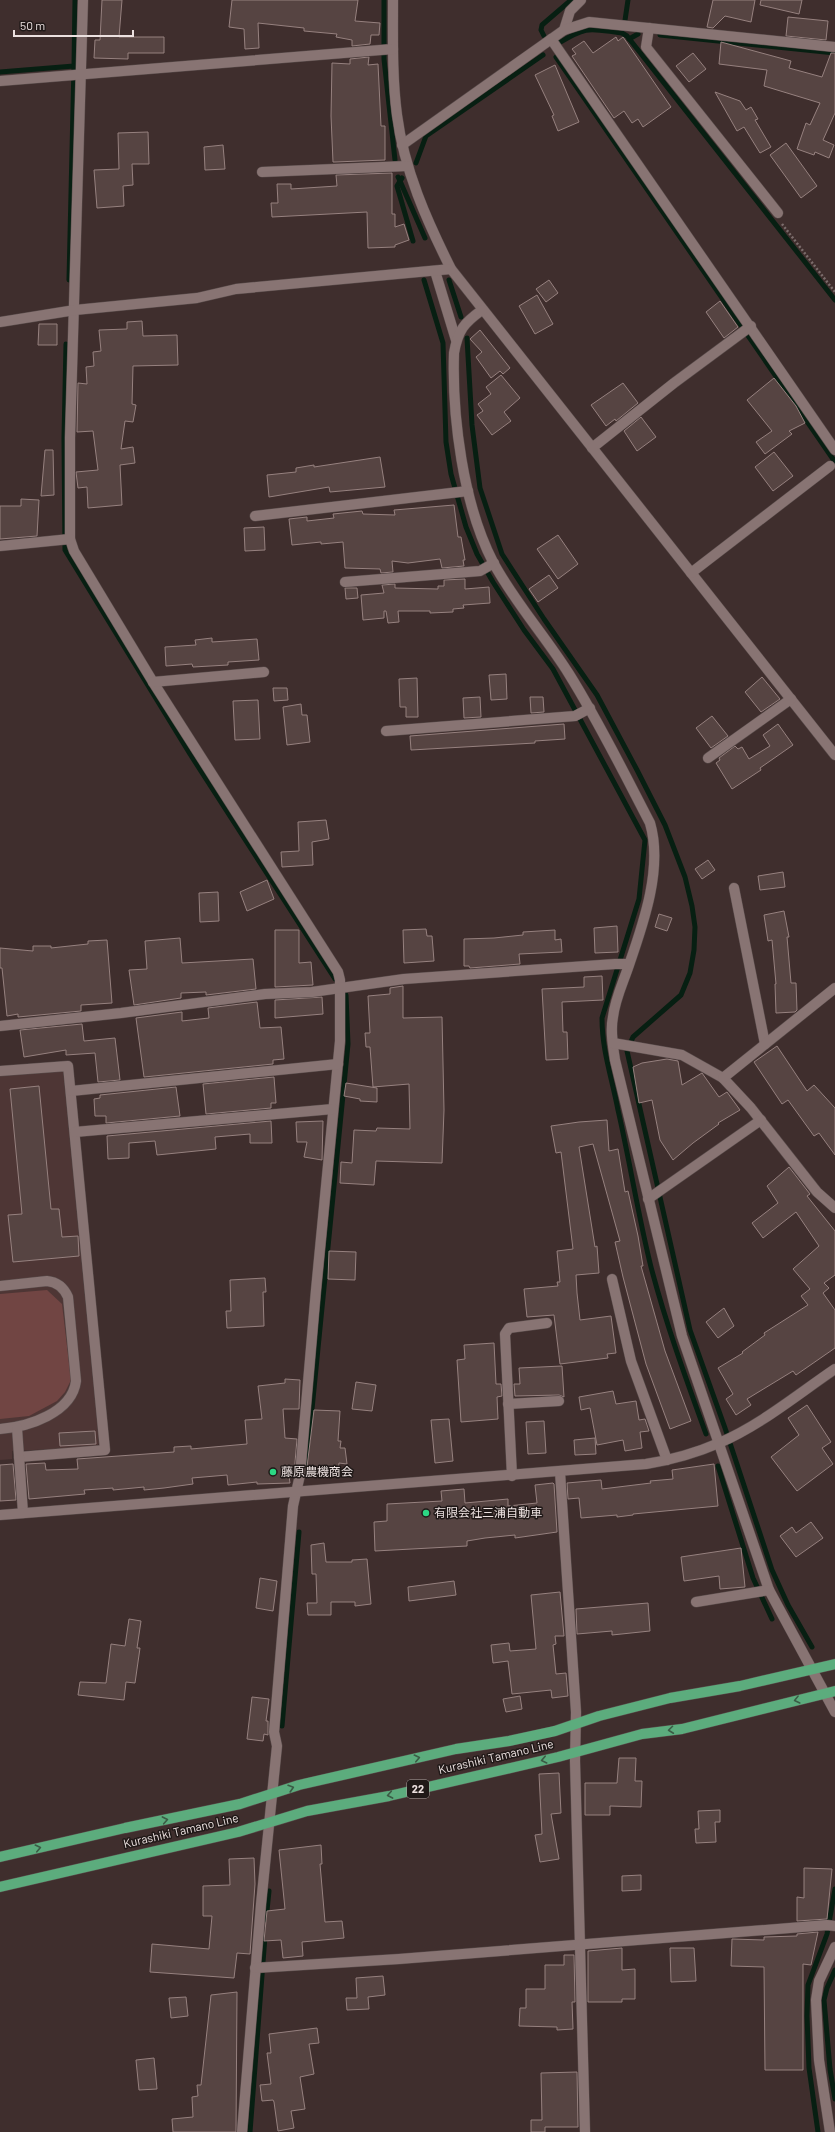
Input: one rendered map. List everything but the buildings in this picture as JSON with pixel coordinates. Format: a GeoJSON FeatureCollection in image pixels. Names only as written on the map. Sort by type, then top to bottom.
{"type":"FeatureCollection","features":[{"type":"Feature","properties":{"kind":"main road","name":"Kurashiki Tamano Line"},"geometry":{"type":"LineString","coordinates":[[0,1857],[125,1828],[240,1804],[299,1785],[456,1749],[508,1741],[555,1731],[599,1716],[670,1698],[740,1686],[835,1664]]}},
{"type":"Feature","properties":{"kind":"main road","name":"Kurashiki Tamano Line"},"geometry":{"type":"LineString","coordinates":[[0,1887],[270,1823],[306,1811],[389,1796],[642,1734],[682,1729],[830,1692]]}},
{"type":"Feature","properties":{"kind":"street"},"geometry":{"type":"LineString","coordinates":[[83,0],[77,76],[75,310],[66,540],[153,682],[338,972],[341,987],[338,1064],[300,1475],[296,1493],[284,1607],[274,1732],[277,1746],[272,1794],[260,1968],[242,2132]]}},
{"type":"Feature","properties":{"kind":"street"},"geometry":{"type":"LineString","coordinates":[[394,0],[386,50],[402,145],[407,166],[434,236],[451,269],[835,755]]}},
{"type":"Feature","properties":{"kind":"street"},"geometry":{"type":"LineString","coordinates":[[564,30],[570,11],[581,0]]}},
{"type":"Feature","properties":{"kind":"street"},"geometry":{"type":"LineString","coordinates":[[402,145],[564,30],[588,22],[835,47]]}},
{"type":"Feature","properties":{"kind":"street"},"geometry":{"type":"LineString","coordinates":[[649,28],[646,47],[778,213]]}},
{"type":"Feature","properties":{"kind":"street"},"geometry":{"type":"LineString","coordinates":[[551,39],[747,329],[835,450]]}},
{"type":"Feature","properties":{"kind":"street"},"geometry":{"type":"LineString","coordinates":[[0,81],[386,50]]}},
{"type":"Feature","properties":{"kind":"street"},"geometry":{"type":"LineString","coordinates":[[262,172],[407,166]]}},
{"type":"Feature","properties":{"kind":"street"},"geometry":{"type":"LineString","coordinates":[[0,322],[75,310],[197,298],[236,289],[451,269]]}},
{"type":"Feature","properties":{"kind":"street"},"geometry":{"type":"LineString","coordinates":[[435,271],[456,340],[454,365],[460,491],[478,525],[487,567],[582,712],[650,823],[654,836],[655,867],[652,882],[622,964],[612,1019],[613,1043],[655,1194],[682,1336],[726,1439],[758,1563],[762,1591],[813,1670],[830,1692],[835,1712]]}},
{"type":"Feature","properties":{"kind":"street"},"geometry":{"type":"LineString","coordinates":[[456,340],[465,322],[482,310]]}},
{"type":"Feature","properties":{"kind":"street"},"geometry":{"type":"LineString","coordinates":[[592,448],[674,383],[747,329]]}},
{"type":"Feature","properties":{"kind":"street"},"geometry":{"type":"LineString","coordinates":[[691,573],[830,466]]}},
{"type":"Feature","properties":{"kind":"street"},"geometry":{"type":"LineString","coordinates":[[255,516],[460,491]]}},
{"type":"Feature","properties":{"kind":"street"},"geometry":{"type":"LineString","coordinates":[[0,546],[66,540]]}},
{"type":"Feature","properties":{"kind":"street"},"geometry":{"type":"LineString","coordinates":[[346,582],[487,567]]}},
{"type":"Feature","properties":{"kind":"street"},"geometry":{"type":"LineString","coordinates":[[153,682],[264,672]]}},
{"type":"Feature","properties":{"kind":"street"},"geometry":{"type":"LineString","coordinates":[[708,758],[791,699]]}},
{"type":"Feature","properties":{"kind":"street"},"geometry":{"type":"LineString","coordinates":[[386,731],[582,712]]}},
{"type":"Feature","properties":{"kind":"street"},"geometry":{"type":"LineString","coordinates":[[734,888],[765,1044]]}},
{"type":"Feature","properties":{"kind":"street"},"geometry":{"type":"LineString","coordinates":[[0,1026],[121,1013],[264,994],[312,992],[404,979],[622,964]]}},
{"type":"Feature","properties":{"kind":"street"},"geometry":{"type":"LineString","coordinates":[[723,1078],[835,988]]}},
{"type":"Feature","properties":{"kind":"street"},"geometry":{"type":"LineString","coordinates":[[613,1043],[682,1055],[723,1078],[761,1120],[816,1192],[835,1208]]}},
{"type":"Feature","properties":{"kind":"street"},"geometry":{"type":"LineString","coordinates":[[71,1091],[338,1064]]}},
{"type":"Feature","properties":{"kind":"street"},"geometry":{"type":"LineString","coordinates":[[0,1071],[68,1066],[105,1450],[19,1457]]}},
{"type":"Feature","properties":{"kind":"street"},"geometry":{"type":"LineString","coordinates":[[75,1132],[333,1109]]}},
{"type":"Feature","properties":{"kind":"street"},"geometry":{"type":"LineString","coordinates":[[655,1194],[761,1120]]}},
{"type":"Feature","properties":{"kind":"street"},"geometry":{"type":"LineString","coordinates":[[612,1279],[631,1361],[668,1460]]}},
{"type":"Feature","properties":{"kind":"street"},"geometry":{"type":"LineString","coordinates":[[0,1286],[54,1282],[66,1291],[68,1298],[76,1381],[74,1392],[46,1418],[17,1428],[0,1429]]}},
{"type":"Feature","properties":{"kind":"street"},"geometry":{"type":"LineString","coordinates":[[512,1476],[505,1334],[509,1328],[547,1323]]}},
{"type":"Feature","properties":{"kind":"street"},"geometry":{"type":"LineString","coordinates":[[0,1515],[624,1467],[668,1460],[726,1439],[751,1426],[835,1368]]}},
{"type":"Feature","properties":{"kind":"street"},"geometry":{"type":"LineString","coordinates":[[508,1404],[559,1401]]}},
{"type":"Feature","properties":{"kind":"street"},"geometry":{"type":"LineString","coordinates":[[17,1428],[23,1513]]}},
{"type":"Feature","properties":{"kind":"street"},"geometry":{"type":"LineString","coordinates":[[560,1472],[576,1724],[575,1751],[585,2132]]}},
{"type":"Feature","properties":{"kind":"street"},"geometry":{"type":"LineString","coordinates":[[696,1602],[762,1591]]}},
{"type":"Feature","properties":{"kind":"street"},"geometry":{"type":"LineString","coordinates":[[260,1968],[832,1926]]}},
{"type":"Feature","properties":{"kind":"street"},"geometry":{"type":"LineString","coordinates":[[830,2132],[819,2060],[816,2000],[819,1981],[835,1947]]}},
{"type":"Feature","properties":{"kind":"path"},"geometry":{"type":"LineString","coordinates":[[778,213],[780,221],[835,292]]}},
{"type":"Feature","properties":{"kind":"shaded area"},"geometry":{"type":"Polygon","coordinates":[[[63,1071],[99,1443],[96,1447],[12,1451],[12,1459],[0,1460],[0,1076],[63,1071]]]}},
{"type":"Feature","properties":{"kind":"shaded area"},"geometry":{"type":"Polygon","coordinates":[[[47,1290],[62,1304],[71,1380],[65,1392],[57,1401],[29,1416],[0,1419],[0,1294],[47,1290]]]}},
{"type":"Feature","properties":{"kind":"waterway"},"geometry":{"type":"LineString","coordinates":[[0,72],[74,66],[75,0]]}},
{"type":"Feature","properties":{"kind":"waterway"},"geometry":{"type":"LineString","coordinates":[[384,0],[384,59],[395,160]]}},
{"type":"Feature","properties":{"kind":"waterway"},"geometry":{"type":"LineString","coordinates":[[544,36],[541,30],[542,25],[571,0]]}},
{"type":"Feature","properties":{"kind":"waterway"},"geometry":{"type":"LineString","coordinates":[[624,27],[628,0]]}},
{"type":"Feature","properties":{"kind":"waterway"},"geometry":{"type":"LineString","coordinates":[[559,43],[577,33],[589,30],[603,30],[622,33],[627,36],[835,300]]}},
{"type":"Feature","properties":{"kind":"waterway"},"geometry":{"type":"LineString","coordinates":[[629,39],[638,34]]}},
{"type":"Feature","properties":{"kind":"waterway"},"geometry":{"type":"LineString","coordinates":[[660,35],[835,53]]}},
{"type":"Feature","properties":{"kind":"waterway"},"geometry":{"type":"LineString","coordinates":[[416,163],[426,136],[543,55]]}},
{"type":"Feature","properties":{"kind":"waterway"},"geometry":{"type":"LineString","coordinates":[[556,57],[835,462]]}},
{"type":"Feature","properties":{"kind":"waterway"},"geometry":{"type":"LineString","coordinates":[[69,280],[74,66]]}},
{"type":"Feature","properties":{"kind":"waterway"},"geometry":{"type":"LineString","coordinates":[[398,177],[400,181],[397,186],[413,241]]}},
{"type":"Feature","properties":{"kind":"waterway"},"geometry":{"type":"LineString","coordinates":[[402,178],[400,181],[425,238]]}},
{"type":"Feature","properties":{"kind":"waterway"},"geometry":{"type":"LineString","coordinates":[[424,280],[443,343],[446,442],[451,474],[466,527],[477,554],[493,582],[524,630],[553,669],[645,840],[639,899],[602,1018],[602,1030],[651,1267],[670,1330],[706,1434]]}},
{"type":"Feature","properties":{"kind":"waterway"},"geometry":{"type":"LineString","coordinates":[[449,280],[461,317]]}},
{"type":"Feature","properties":{"kind":"waterway"},"geometry":{"type":"LineString","coordinates":[[467,338],[472,425],[480,488],[502,554],[544,619],[597,695],[665,825],[685,877],[695,927],[694,950],[690,973],[681,995],[633,1037],[627,1051],[690,1330],[725,1428],[772,1570],[788,1605],[812,1647]]}},
{"type":"Feature","properties":{"kind":"waterway"},"geometry":{"type":"LineString","coordinates":[[66,344],[64,438],[65,550],[190,754],[335,979]]}},
{"type":"Feature","properties":{"kind":"waterway"},"geometry":{"type":"LineString","coordinates":[[306,1470],[348,1044],[346,995]]}},
{"type":"Feature","properties":{"kind":"waterway"},"geometry":{"type":"LineString","coordinates":[[718,1466],[753,1578],[772,1619]]}},
{"type":"Feature","properties":{"kind":"waterway"},"geometry":{"type":"LineString","coordinates":[[282,1726],[299,1532]]}},
{"type":"Feature","properties":{"kind":"waterway"},"geometry":{"type":"LineString","coordinates":[[818,2132],[809,2068],[807,2016],[808,1985],[827,1934],[835,1889]]}},
{"type":"Feature","properties":{"kind":"waterway"},"geometry":{"type":"LineString","coordinates":[[266,1920],[269,1891]]}},
{"type":"Feature","properties":{"kind":"waterway"},"geometry":{"type":"LineString","coordinates":[[250,2132],[265,1936]]}},
{"type":"Feature","properties":{"kind":"waterway"},"geometry":{"type":"LineString","coordinates":[[835,1970],[827,1988],[824,2000],[830,2069],[835,2099]]}},
{"type":"Feature","properties":{"kind":"place","name":"藤原農機商会"},"geometry":{"type":"Point","coordinates":[273,1472]}},
{"type":"Feature","properties":{"kind":"place","name":"有限会社三浦自動車"},"geometry":{"type":"Point","coordinates":[426,1513]}}]}
